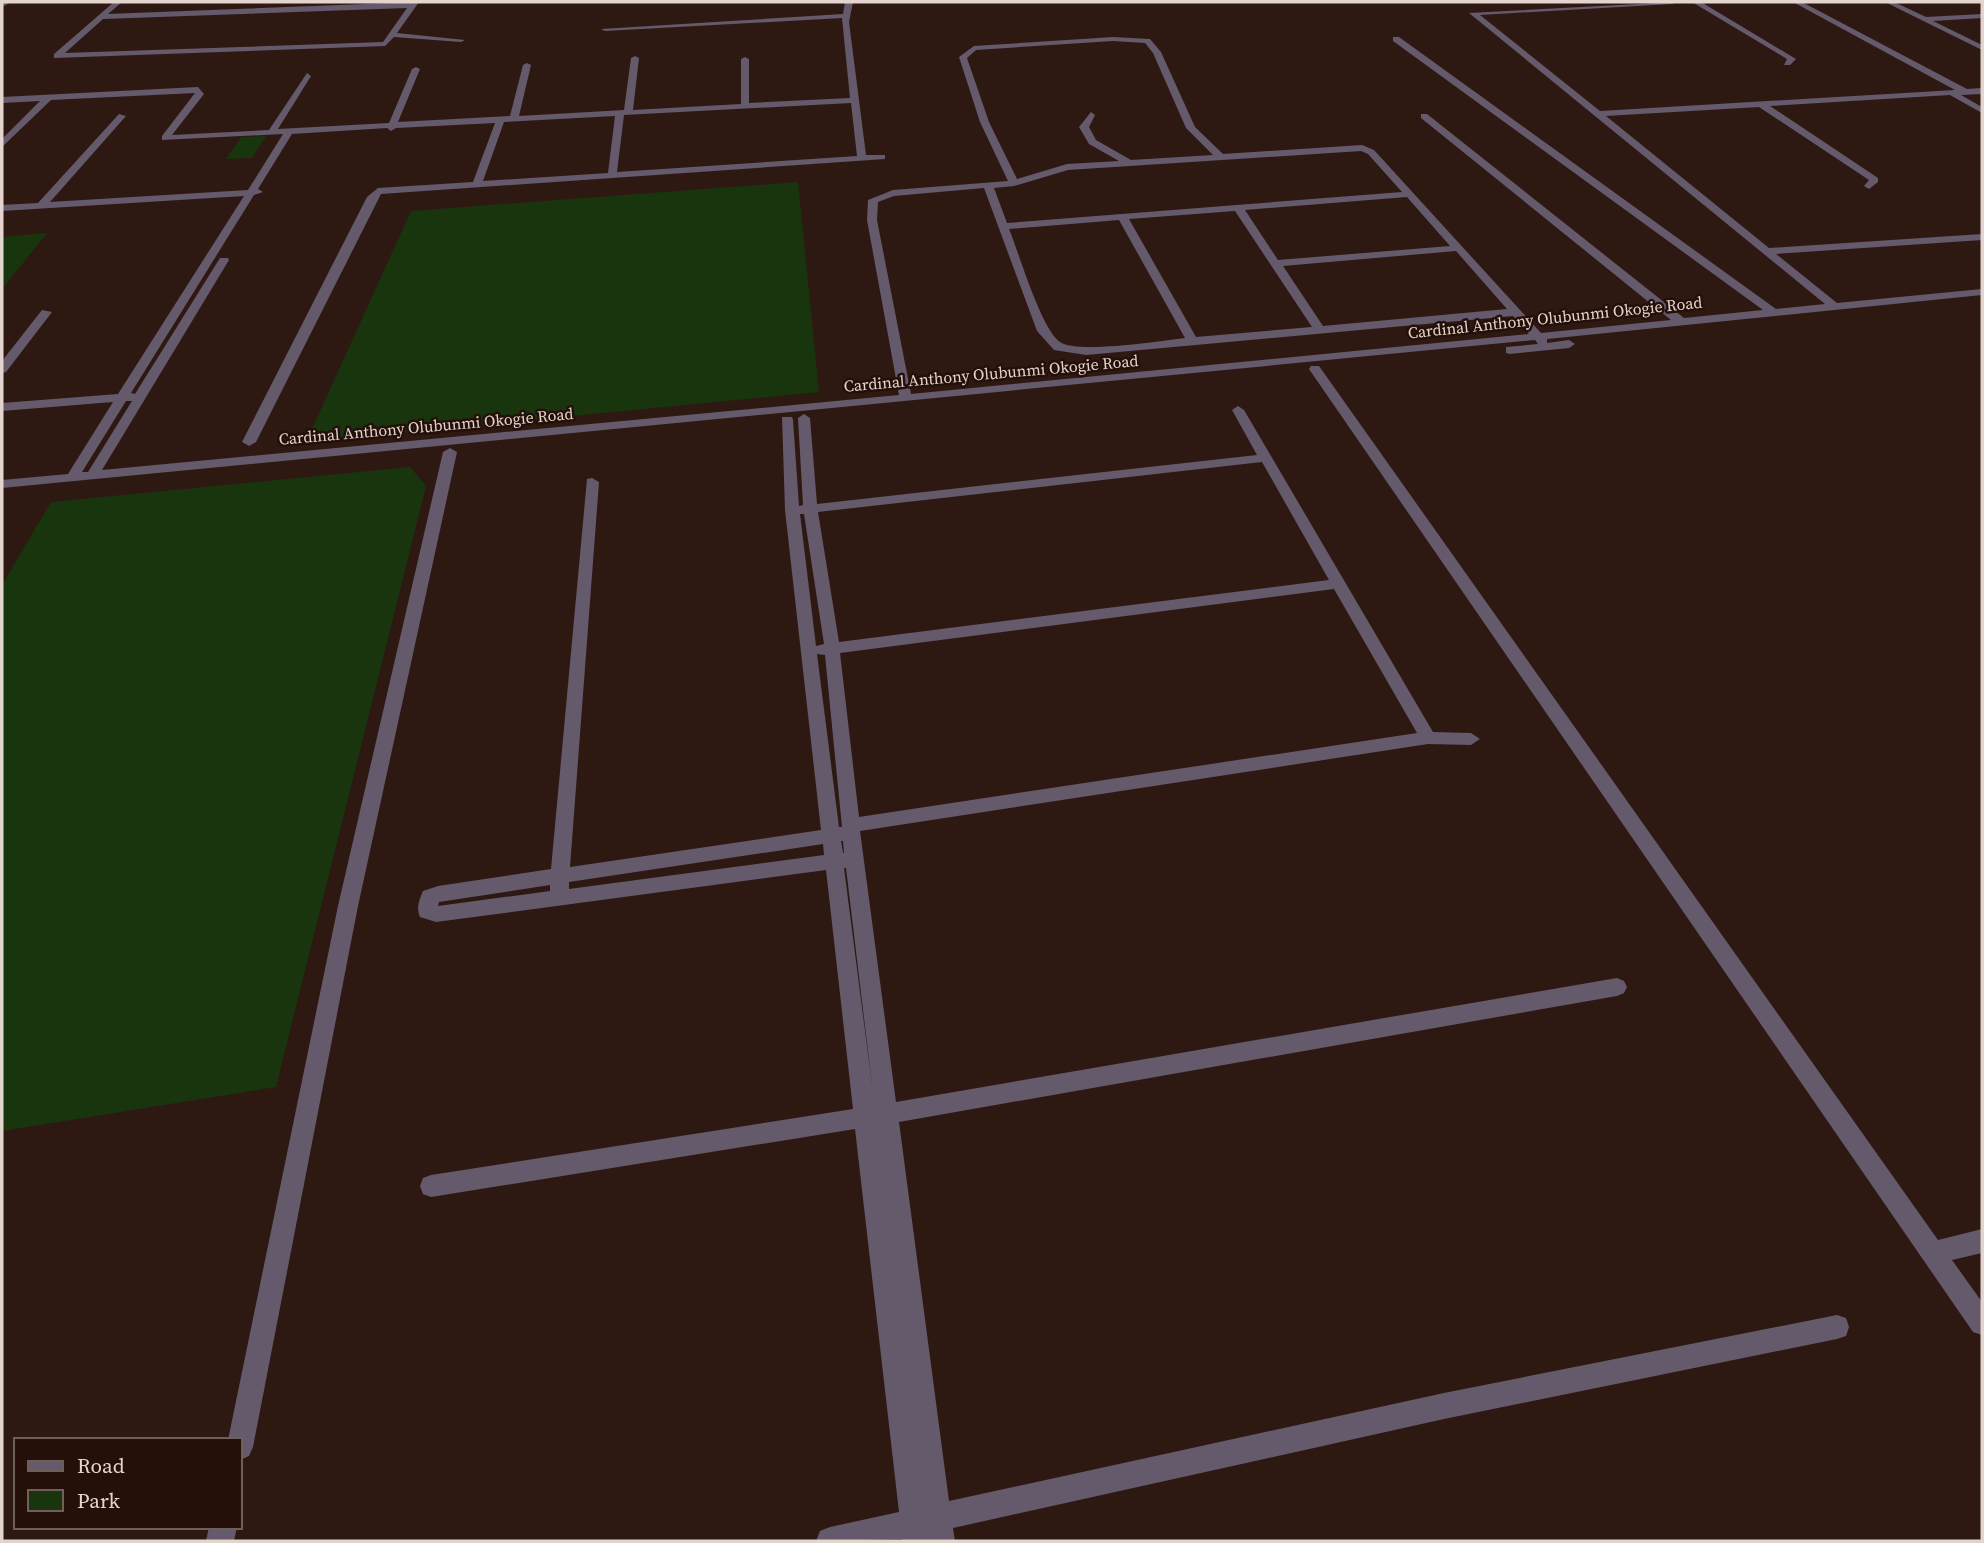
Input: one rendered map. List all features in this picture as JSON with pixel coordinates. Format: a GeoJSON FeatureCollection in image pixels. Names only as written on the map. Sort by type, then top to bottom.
{"type":"FeatureCollection","features":[{"type":"Feature","properties":{"kind":"street"},"geometry":{"type":"LineString","coordinates":[[2,5],[7,2]]}},
{"type":"Feature","properties":{"kind":"street"},"geometry":{"type":"LineString","coordinates":[[118,2],[57,56],[385,44],[414,4]]}},
{"type":"Feature","properties":{"kind":"street"},"geometry":{"type":"LineString","coordinates":[[849,2],[846,16],[862,158]]}},
{"type":"Feature","properties":{"kind":"street"},"geometry":{"type":"LineString","coordinates":[[1672,2],[1473,13],[1834,306]]}},
{"type":"Feature","properties":{"kind":"street"},"geometry":{"type":"LineString","coordinates":[[1696,2],[1791,59],[1787,63]]}},
{"type":"Feature","properties":{"kind":"street"},"geometry":{"type":"LineString","coordinates":[[1797,2],[1982,101]]}},
{"type":"Feature","properties":{"kind":"street"},"geometry":{"type":"LineString","coordinates":[[1889,2],[1982,48]]}},
{"type":"Feature","properties":{"kind":"street"},"geometry":{"type":"LineString","coordinates":[[101,17],[414,4]]}},
{"type":"Feature","properties":{"kind":"street"},"geometry":{"type":"LineString","coordinates":[[605,29],[846,16]]}},
{"type":"Feature","properties":{"kind":"street"},"geometry":{"type":"LineString","coordinates":[[1925,19],[1982,16]]}},
{"type":"Feature","properties":{"kind":"street"},"geometry":{"type":"LineString","coordinates":[[393,36],[461,40]]}},
{"type":"Feature","properties":{"kind":"street"},"geometry":{"type":"LineString","coordinates":[[1396,39],[1773,312]]}},
{"type":"Feature","properties":{"kind":"street"},"geometry":{"type":"LineString","coordinates":[[1014,183],[991,141],[970,88],[963,57],[974,48],[1113,40],[1147,41],[1157,52],[1191,128],[1220,156]]}},
{"type":"Feature","properties":{"kind":"street"},"geometry":{"type":"LineString","coordinates":[[612,176],[635,58]]}},
{"type":"Feature","properties":{"kind":"street"},"geometry":{"type":"LineString","coordinates":[[745,59],[745,106]]}},
{"type":"Feature","properties":{"kind":"street"},"geometry":{"type":"LineString","coordinates":[[514,120],[527,65]]}},
{"type":"Feature","properties":{"kind":"street"},"geometry":{"type":"LineString","coordinates":[[391,128],[416,69]]}},
{"type":"Feature","properties":{"kind":"street"},"geometry":{"type":"LineString","coordinates":[[272,132],[307,75]]}},
{"type":"Feature","properties":{"kind":"street"},"geometry":{"type":"LineString","coordinates":[[2,100],[198,90],[200,93],[164,138],[391,128],[855,100]]}},
{"type":"Feature","properties":{"kind":"street"},"geometry":{"type":"LineString","coordinates":[[1599,114],[1982,91]]}},
{"type":"Feature","properties":{"kind":"street"},"geometry":{"type":"LineString","coordinates":[[1952,93],[1982,110]]}},
{"type":"Feature","properties":{"kind":"street"},"geometry":{"type":"LineString","coordinates":[[2,144],[49,97]]}},
{"type":"Feature","properties":{"kind":"street"},"geometry":{"type":"LineString","coordinates":[[1762,105],[1875,180],[1869,186]]}},
{"type":"Feature","properties":{"kind":"street"},"geometry":{"type":"LineString","coordinates":[[41,205],[122,116]]}},
{"type":"Feature","properties":{"kind":"street"},"geometry":{"type":"LineString","coordinates":[[1091,116],[1084,127],[1092,142],[1128,162]]}},
{"type":"Feature","properties":{"kind":"street"},"geometry":{"type":"LineString","coordinates":[[1424,116],[1681,322]]}},
{"type":"Feature","properties":{"kind":"street"},"geometry":{"type":"LineString","coordinates":[[477,184],[500,121]]}},
{"type":"Feature","properties":{"kind":"street"},"geometry":{"type":"LineString","coordinates":[[93,474],[302,131]]}},
{"type":"Feature","properties":{"kind":"street"},"geometry":{"type":"LineString","coordinates":[[73,477],[289,132]]}},
{"type":"Feature","properties":{"kind":"street"},"geometry":{"type":"LineString","coordinates":[[906,398],[872,219],[873,200],[893,193],[1014,183],[1067,167],[1128,162],[1362,148],[1371,152],[1546,346]]}},
{"type":"Feature","properties":{"kind":"street"},"geometry":{"type":"LineString","coordinates":[[249,442],[371,199],[378,191],[881,157]]}},
{"type":"Feature","properties":{"kind":"street"},"geometry":{"type":"LineString","coordinates":[[988,186],[1043,331],[1058,347],[1086,351],[1516,312]]}},
{"type":"Feature","properties":{"kind":"street"},"geometry":{"type":"LineString","coordinates":[[2,208],[265,192]]}},
{"type":"Feature","properties":{"kind":"street"},"geometry":{"type":"LineString","coordinates":[[1003,226],[1410,194]]}},
{"type":"Feature","properties":{"kind":"street"},"geometry":{"type":"LineString","coordinates":[[1238,207],[1320,330]]}},
{"type":"Feature","properties":{"kind":"street"},"geometry":{"type":"LineString","coordinates":[[1123,217],[1192,341]]}},
{"type":"Feature","properties":{"kind":"street"},"geometry":{"type":"LineString","coordinates":[[1769,251],[1982,237]]}},
{"type":"Feature","properties":{"kind":"street"},"geometry":{"type":"LineString","coordinates":[[1276,263],[1459,248]]}},
{"type":"Feature","properties":{"kind":"street","name":"Cardinal Anthony Olubunmi Okogie Road"},"geometry":{"type":"LineString","coordinates":[[2,495],[450,452],[906,398],[1982,292]]}},
{"type":"Feature","properties":{"kind":"street","name":"Cardinal Anthony Olubunmi Okogie Road"},"geometry":{"type":"LineString","coordinates":[[2,484],[684,424],[795,419],[1982,304]]}},
{"type":"Feature","properties":{"kind":"street"},"geometry":{"type":"LineString","coordinates":[[2,369],[46,312]]}},
{"type":"Feature","properties":{"kind":"street"},"geometry":{"type":"LineString","coordinates":[[1315,369],[1982,1323]]}},
{"type":"Feature","properties":{"kind":"street"},"geometry":{"type":"LineString","coordinates":[[2,407],[141,396]]}},
{"type":"Feature","properties":{"kind":"street"},"geometry":{"type":"LineString","coordinates":[[1238,410],[1336,584],[1428,738]]}},
{"type":"Feature","properties":{"kind":"street"},"geometry":{"type":"LineString","coordinates":[[795,419],[808,652],[845,831]]}},
{"type":"Feature","properties":{"kind":"street"},"geometry":{"type":"LineString","coordinates":[[242,1438],[348,906],[450,452]]}},
{"type":"Feature","properties":{"kind":"street"},"geometry":{"type":"LineString","coordinates":[[801,510],[1265,458]]}},
{"type":"Feature","properties":{"kind":"street"},"geometry":{"type":"LineString","coordinates":[[558,900],[592,482]]}},
{"type":"Feature","properties":{"kind":"street"},"geometry":{"type":"LineString","coordinates":[[801,510],[832,648],[845,831],[844,860],[927,1530]]}},
{"type":"Feature","properties":{"kind":"street"},"geometry":{"type":"LineString","coordinates":[[808,652],[1336,584]]}},
{"type":"Feature","properties":{"kind":"street"},"geometry":{"type":"LineString","coordinates":[[844,860],[558,900],[436,914],[427,911],[430,897],[438,894],[560,878],[1428,738],[1471,739]]}},
{"type":"Feature","properties":{"kind":"street"},"geometry":{"type":"LineString","coordinates":[[431,1186],[876,1115],[1616,987]]}},
{"type":"Feature","properties":{"kind":"street"},"geometry":{"type":"LineString","coordinates":[[1933,1253],[1982,1241]]}},
{"type":"Feature","properties":{"kind":"street"},"geometry":{"type":"LineString","coordinates":[[830,1541],[927,1530],[1444,1406],[1837,1327]]}},
{"type":"Feature","properties":{"kind":"green space"},"geometry":{"type":"Polygon","coordinates":[[[266,136],[252,158],[226,159],[241,137],[266,136]]]}},
{"type":"Feature","properties":{"kind":"green space"},"geometry":{"type":"Polygon","coordinates":[[[798,182],[819,392],[306,442],[411,211],[798,182]]]}},
{"type":"Feature","properties":{"kind":"green space"},"geometry":{"type":"Polygon","coordinates":[[[47,233],[2,289],[2,237],[47,233]]]}},
{"type":"Feature","properties":{"kind":"green space"},"geometry":{"type":"Polygon","coordinates":[[[410,467],[426,486],[276,1087],[2,1131],[2,585],[51,502],[410,467]]]}}]}
